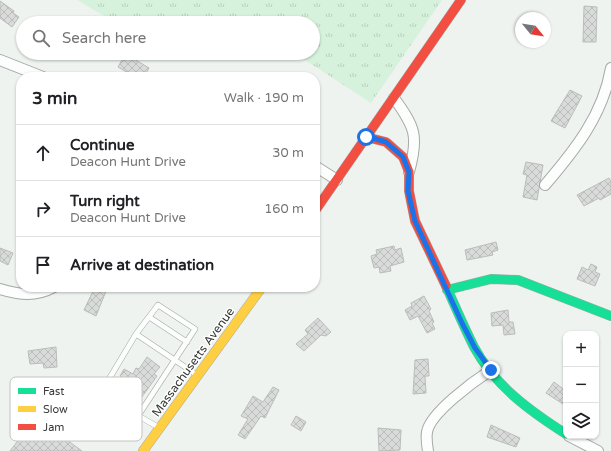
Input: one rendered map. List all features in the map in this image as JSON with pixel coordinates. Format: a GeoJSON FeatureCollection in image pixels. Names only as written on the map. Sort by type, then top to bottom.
{"type":"FeatureCollection","features":[{"type":"Feature","properties":{"kind":"street"},"geometry":{"type":"LineString","coordinates":[[320,204],[461,0]]}},
{"type":"Feature","properties":{"kind":"street"},"geometry":{"type":"LineString","coordinates":[[0,60],[30,72]]}},
{"type":"Feature","properties":{"kind":"street"},"geometry":{"type":"LineString","coordinates":[[545,185],[581,141],[594,118],[604,95],[611,68]]}},
{"type":"Feature","properties":{"kind":"street"},"geometry":{"type":"LineString","coordinates":[[394,98],[414,129],[416,144],[409,172],[408,191],[415,221],[475,348],[491,370],[518,401],[537,416],[563,432]]}},
{"type":"Feature","properties":{"kind":"street"},"geometry":{"type":"LineString","coordinates":[[366,137],[386,142],[403,157],[409,172]]}},
{"type":"Feature","properties":{"kind":"street"},"geometry":{"type":"LineString","coordinates":[[320,169],[337,180]]}},
{"type":"Feature","properties":{"kind":"street"},"geometry":{"type":"LineString","coordinates":[[447,290],[472,285],[492,278],[503,277],[518,280],[611,316]]}},
{"type":"Feature","properties":{"kind":"street"},"geometry":{"type":"LineString","coordinates":[[0,289],[25,295],[39,294],[43,292]]}},
{"type":"Feature","properties":{"kind":"street","name":"Massachusetts Avenue"},"geometry":{"type":"LineString","coordinates":[[143,451],[258,292]]}},
{"type":"Feature","properties":{"kind":"street"},"geometry":{"type":"LineString","coordinates":[[428,451],[427,432],[438,413],[448,403],[491,370]]}},
{"type":"Feature","properties":{"kind":"street"},"geometry":{"type":"LineString","coordinates":[[575,439],[598,451]]}},
{"type":"Feature","properties":{"kind":"lane"},"geometry":{"type":"LineString","coordinates":[[110,377],[136,334],[158,305],[196,329],[142,410]]}},
{"type":"Feature","properties":{"kind":"lane"},"geometry":{"type":"LineString","coordinates":[[149,317],[187,342]]}},
{"type":"Feature","properties":{"kind":"lane"},"geometry":{"type":"LineString","coordinates":[[136,334],[198,376]]}},
{"type":"Feature","properties":{"kind":"lane"},"geometry":{"type":"LineString","coordinates":[[142,418],[160,428]]}},
{"type":"Feature","properties":{"kind":"green space"},"geometry":{"type":"Polygon","coordinates":[[[77,0],[442,0],[371,103],[305,60],[320,60],[320,16],[104,16],[77,0]]]}},
{"type":"Feature","properties":{"kind":"building"},"geometry":{"type":"Polygon","coordinates":[[[0,1],[14,11],[13,13],[18,16],[16,16],[16,21],[12,27],[0,18],[0,1]]]}},
{"type":"Feature","properties":{"kind":"building"},"geometry":{"type":"Polygon","coordinates":[[[584,6],[597,7],[596,42],[583,42],[584,6]]]}},
{"type":"Feature","properties":{"kind":"building"},"geometry":{"type":"Polygon","coordinates":[[[122,60],[136,60],[149,68],[147,72],[126,72],[118,67],[122,60]]]}},
{"type":"Feature","properties":{"kind":"building"},"geometry":{"type":"Polygon","coordinates":[[[570,90],[582,96],[565,128],[551,121],[570,90]]]}},
{"type":"Feature","properties":{"kind":"building"},"geometry":{"type":"Polygon","coordinates":[[[526,162],[543,165],[537,200],[523,197],[527,175],[523,174],[526,162]]]}},
{"type":"Feature","properties":{"kind":"building"},"geometry":{"type":"Polygon","coordinates":[[[609,178],[611,182],[611,194],[600,200],[599,198],[584,206],[577,195],[609,178]]]}},
{"type":"Feature","properties":{"kind":"building"},"geometry":{"type":"Polygon","coordinates":[[[496,242],[498,250],[492,252],[493,255],[467,260],[465,250],[496,242]]]}},
{"type":"Feature","properties":{"kind":"building"},"geometry":{"type":"Polygon","coordinates":[[[394,246],[395,250],[401,248],[404,262],[390,266],[391,271],[380,273],[379,267],[374,268],[371,256],[377,254],[376,250],[394,246]]]}},
{"type":"Feature","properties":{"kind":"building"},"geometry":{"type":"Polygon","coordinates":[[[0,248],[13,253],[8,265],[0,261],[0,248]]]}},
{"type":"Feature","properties":{"kind":"building"},"geometry":{"type":"Polygon","coordinates":[[[591,264],[597,267],[595,272],[600,274],[595,286],[577,279],[582,267],[588,270],[591,264]]]}},
{"type":"Feature","properties":{"kind":"building"},"geometry":{"type":"Polygon","coordinates":[[[93,292],[106,292],[96,316],[84,310],[93,292]]]}},
{"type":"Feature","properties":{"kind":"building"},"geometry":{"type":"Polygon","coordinates":[[[424,296],[431,309],[429,311],[434,322],[432,323],[435,329],[427,333],[418,316],[410,320],[405,310],[412,306],[411,303],[424,296]]]}},
{"type":"Feature","properties":{"kind":"building"},"geometry":{"type":"Polygon","coordinates":[[[508,310],[509,322],[513,322],[515,334],[504,335],[503,325],[492,326],[491,313],[508,310]]]}},
{"type":"Feature","properties":{"kind":"building"},"geometry":{"type":"Polygon","coordinates":[[[318,318],[331,332],[326,336],[321,335],[304,351],[296,344],[308,334],[305,330],[318,318]]]}},
{"type":"Feature","properties":{"kind":"building"},"geometry":{"type":"Polygon","coordinates":[[[56,347],[57,367],[44,368],[43,363],[30,364],[28,351],[56,347]]]}},
{"type":"Feature","properties":{"kind":"building"},"geometry":{"type":"Polygon","coordinates":[[[147,357],[160,367],[154,374],[157,376],[142,397],[142,377],[120,376],[124,369],[133,374],[136,368],[139,369],[147,357]]]}},
{"type":"Feature","properties":{"kind":"building"},"geometry":{"type":"Polygon","coordinates":[[[428,359],[429,376],[425,376],[426,393],[413,394],[415,360],[428,359]]]}},
{"type":"Feature","properties":{"kind":"building"},"geometry":{"type":"Polygon","coordinates":[[[554,382],[563,389],[563,404],[546,393],[554,382]]]}},
{"type":"Feature","properties":{"kind":"building"},"geometry":{"type":"Polygon","coordinates":[[[273,387],[279,390],[265,418],[261,416],[245,439],[238,435],[248,419],[241,416],[253,396],[263,402],[273,387]]]}},
{"type":"Feature","properties":{"kind":"building"},"geometry":{"type":"Polygon","coordinates":[[[296,416],[306,422],[301,431],[291,425],[296,416]]]}},
{"type":"Feature","properties":{"kind":"building"},"geometry":{"type":"Polygon","coordinates":[[[491,425],[520,438],[516,447],[487,437],[491,425]]]}},
{"type":"Feature","properties":{"kind":"building"},"geometry":{"type":"Polygon","coordinates":[[[378,428],[401,430],[400,450],[379,451],[378,428]]]}},
{"type":"Feature","properties":{"kind":"building"},"geometry":{"type":"Polygon","coordinates":[[[18,441],[68,441],[82,451],[10,451],[18,441]]]}},
{"type":"Feature","properties":{"kind":"traffic: fast"},"geometry":{"type":"LineString","coordinates":[[447,290],[491,279],[518,280],[611,316]]}},
{"type":"Feature","properties":{"kind":"traffic: fast"},"geometry":{"type":"LineString","coordinates":[[446,286],[474,347],[492,374],[527,407],[563,432]]}},
{"type":"Feature","properties":{"kind":"traffic: slow"},"geometry":{"type":"LineString","coordinates":[[143,451],[258,292]]}},
{"type":"Feature","properties":{"kind":"traffic: jam"},"geometry":{"type":"LineString","coordinates":[[320,204],[461,0]]}},
{"type":"Feature","properties":{"kind":"traffic: jam"},"geometry":{"type":"LineString","coordinates":[[366,137],[386,142],[403,157],[409,172],[409,191],[415,221],[446,286]]}},
{"type":"Feature","properties":{"kind":"route"},"geometry":{"type":"LineString","coordinates":[[366,137],[386,142],[403,157],[409,172],[408,191],[415,221],[462,323],[475,348],[491,370]]}}]}
